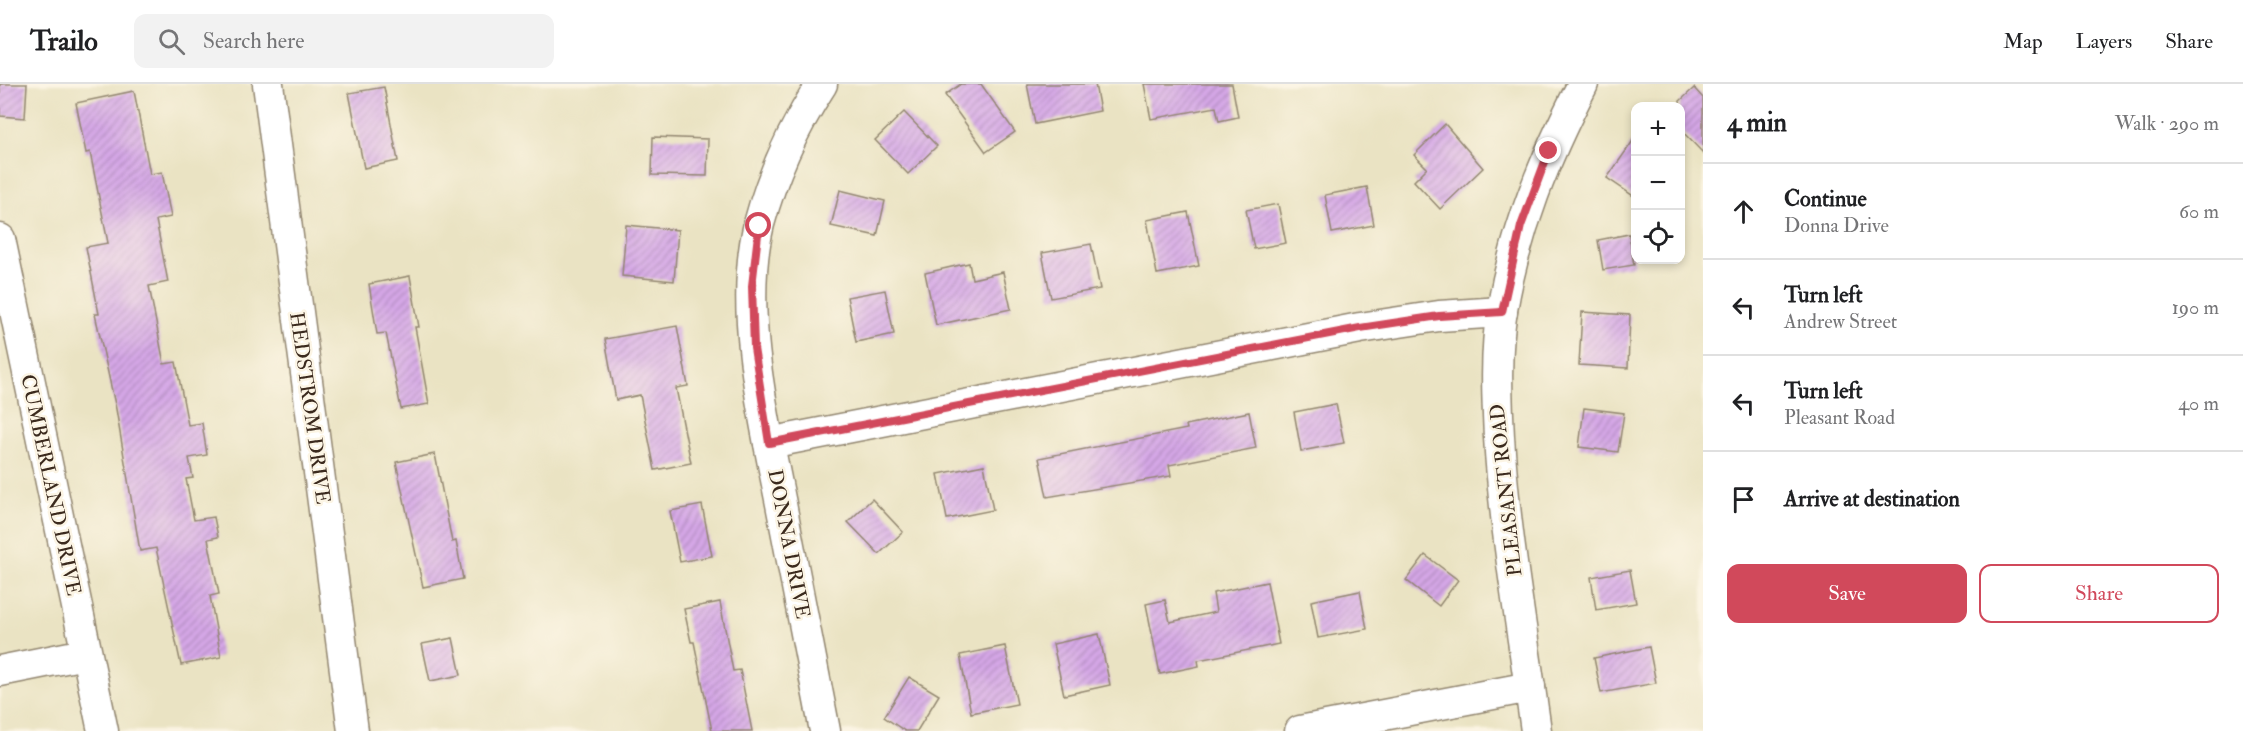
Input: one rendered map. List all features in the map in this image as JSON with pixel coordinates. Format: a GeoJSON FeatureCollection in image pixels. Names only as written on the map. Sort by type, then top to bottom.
{"type":"FeatureCollection","features":[{"type":"Feature","properties":{"kind":"street","name":"HEDSTROM DRIVE"},"geometry":{"type":"LineString","coordinates":[[268,84],[353,731]]}},
{"type":"Feature","properties":{"kind":"street","name":"DONNA DRIVE"},"geometry":{"type":"LineString","coordinates":[[822,84],[802,114],[777,171],[759,226],[752,286],[754,348],[769,443],[825,731]]}},
{"type":"Feature","properties":{"kind":"street","name":"PLEASANT ROAD"},"geometry":{"type":"LineString","coordinates":[[1536,731],[1502,494],[1496,389],[1502,312],[1521,226],[1549,151],[1583,84]]}},
{"type":"Feature","properties":{"kind":"street","name":"CUMBERLAND DRIVE"},"geometry":{"type":"LineString","coordinates":[[0,239],[85,654],[103,731]]}},
{"type":"Feature","properties":{"kind":"street"},"geometry":{"type":"LineString","coordinates":[[769,443],[1360,328],[1439,316],[1502,312]]}},
{"type":"Feature","properties":{"kind":"street"},"geometry":{"type":"LineString","coordinates":[[0,671],[85,654]]}},
{"type":"Feature","properties":{"kind":"street"},"geometry":{"type":"LineString","coordinates":[[1300,731],[1530,687]]}},
{"type":"Feature","properties":{"kind":"building"},"geometry":{"type":"Polygon","coordinates":[[[0,84],[27,84],[25,118],[0,116],[0,84]]]}},
{"type":"Feature","properties":{"kind":"building"},"geometry":{"type":"Polygon","coordinates":[[[961,84],[981,84],[1015,132],[986,152],[945,95],[961,84]]]}},
{"type":"Feature","properties":{"kind":"building"},"geometry":{"type":"Polygon","coordinates":[[[1027,84],[1095,84],[1100,111],[1035,124],[1027,84]]]}},
{"type":"Feature","properties":{"kind":"building"},"geometry":{"type":"Polygon","coordinates":[[[1144,84],[1232,84],[1238,117],[1219,121],[1216,107],[1151,119],[1144,84]]]}},
{"type":"Feature","properties":{"kind":"building"},"geometry":{"type":"Polygon","coordinates":[[[384,87],[398,161],[364,168],[349,93],[384,87]]]}},
{"type":"Feature","properties":{"kind":"building"},"geometry":{"type":"Polygon","coordinates":[[[1694,88],[1703,98],[1703,153],[1685,134],[1685,102],[1680,101],[1694,88]]]}},
{"type":"Feature","properties":{"kind":"building"},"geometry":{"type":"Polygon","coordinates":[[[134,91],[150,174],[162,172],[171,217],[156,220],[168,282],[149,286],[164,364],[176,362],[188,425],[202,423],[207,455],[189,458],[193,478],[186,479],[194,520],[214,517],[218,537],[208,539],[219,594],[210,596],[221,657],[181,665],[156,548],[140,551],[116,409],[95,314],[99,314],[86,247],[108,243],[90,152],[86,153],[76,103],[134,91]]]}},
{"type":"Feature","properties":{"kind":"building"},"geometry":{"type":"Polygon","coordinates":[[[904,112],[937,146],[908,174],[875,140],[904,112]]]}},
{"type":"Feature","properties":{"kind":"building"},"geometry":{"type":"Polygon","coordinates":[[[1445,124],[1483,168],[1440,209],[1414,181],[1427,168],[1414,155],[1445,124]]]}},
{"type":"Feature","properties":{"kind":"building"},"geometry":{"type":"Polygon","coordinates":[[[653,137],[708,139],[707,176],[652,175],[653,137]]]}},
{"type":"Feature","properties":{"kind":"building"},"geometry":{"type":"Polygon","coordinates":[[[1631,144],[1631,194],[1607,178],[1631,144]]]}},
{"type":"Feature","properties":{"kind":"building"},"geometry":{"type":"Polygon","coordinates":[[[1367,187],[1374,225],[1332,233],[1325,195],[1367,187]]]}},
{"type":"Feature","properties":{"kind":"building"},"geometry":{"type":"Polygon","coordinates":[[[840,190],[885,201],[877,236],[831,226],[840,190]]]}},
{"type":"Feature","properties":{"kind":"building"},"geometry":{"type":"Polygon","coordinates":[[[1278,204],[1286,243],[1254,249],[1246,210],[1278,204]]]}},
{"type":"Feature","properties":{"kind":"building"},"geometry":{"type":"Polygon","coordinates":[[[1188,212],[1199,266],[1157,274],[1147,220],[1188,212]]]}},
{"type":"Feature","properties":{"kind":"building"},"geometry":{"type":"Polygon","coordinates":[[[626,225],[678,230],[674,281],[622,276],[626,225]]]}},
{"type":"Feature","properties":{"kind":"building"},"geometry":{"type":"Polygon","coordinates":[[[1629,234],[1631,264],[1634,265],[1603,270],[1598,240],[1629,234]]]}},
{"type":"Feature","properties":{"kind":"building"},"geometry":{"type":"Polygon","coordinates":[[[1091,244],[1100,289],[1051,298],[1042,253],[1091,244]]]}},
{"type":"Feature","properties":{"kind":"building"},"geometry":{"type":"Polygon","coordinates":[[[969,263],[972,279],[1003,272],[1011,309],[936,325],[925,273],[969,263]]]}},
{"type":"Feature","properties":{"kind":"building"},"geometry":{"type":"Polygon","coordinates":[[[410,276],[419,327],[415,327],[429,404],[401,409],[386,333],[377,334],[369,284],[410,276]]]}},
{"type":"Feature","properties":{"kind":"building"},"geometry":{"type":"Polygon","coordinates":[[[885,290],[894,334],[856,342],[847,297],[885,290]]]}},
{"type":"Feature","properties":{"kind":"building"},"geometry":{"type":"Polygon","coordinates":[[[1582,312],[1630,315],[1628,368],[1579,365],[1582,312]]]}},
{"type":"Feature","properties":{"kind":"building"},"geometry":{"type":"Polygon","coordinates":[[[677,326],[688,386],[676,388],[691,463],[655,470],[640,395],[616,400],[605,339],[677,326]]]}},
{"type":"Feature","properties":{"kind":"building"},"geometry":{"type":"Polygon","coordinates":[[[1336,404],[1344,443],[1301,451],[1294,412],[1336,404]]]}},
{"type":"Feature","properties":{"kind":"building"},"geometry":{"type":"Polygon","coordinates":[[[1584,408],[1624,413],[1618,452],[1579,447],[1584,408]]]}},
{"type":"Feature","properties":{"kind":"building"},"geometry":{"type":"Polygon","coordinates":[[[1249,412],[1256,448],[1169,465],[1171,476],[1047,497],[1039,458],[1187,429],[1186,425],[1249,412]]]}},
{"type":"Feature","properties":{"kind":"building"},"geometry":{"type":"Polygon","coordinates":[[[435,454],[452,542],[456,541],[463,579],[423,587],[396,462],[435,454]]]}},
{"type":"Feature","properties":{"kind":"building"},"geometry":{"type":"Polygon","coordinates":[[[984,465],[993,510],[947,519],[938,474],[984,465]]]}},
{"type":"Feature","properties":{"kind":"building"},"geometry":{"type":"Polygon","coordinates":[[[872,499],[903,532],[879,554],[848,522],[872,499]]]}},
{"type":"Feature","properties":{"kind":"building"},"geometry":{"type":"Polygon","coordinates":[[[702,505],[712,556],[680,562],[670,511],[702,505]]]}},
{"type":"Feature","properties":{"kind":"building"},"geometry":{"type":"Polygon","coordinates":[[[1425,555],[1458,580],[1439,606],[1406,580],[1425,555]]]}},
{"type":"Feature","properties":{"kind":"building"},"geometry":{"type":"Polygon","coordinates":[[[1630,570],[1636,603],[1596,610],[1591,577],[1630,570]]]}},
{"type":"Feature","properties":{"kind":"building"},"geometry":{"type":"Polygon","coordinates":[[[1267,582],[1279,644],[1198,660],[1199,666],[1160,674],[1146,604],[1165,600],[1170,622],[1216,612],[1213,593],[1267,582]]]}},
{"type":"Feature","properties":{"kind":"building"},"geometry":{"type":"Polygon","coordinates":[[[1360,591],[1367,629],[1318,638],[1311,601],[1360,591]]]}},
{"type":"Feature","properties":{"kind":"building"},"geometry":{"type":"Polygon","coordinates":[[[720,602],[733,671],[740,670],[752,731],[712,731],[694,642],[691,642],[684,609],[720,602]]]}},
{"type":"Feature","properties":{"kind":"building"},"geometry":{"type":"Polygon","coordinates":[[[1099,634],[1110,685],[1064,695],[1053,644],[1099,634]]]}},
{"type":"Feature","properties":{"kind":"building"},"geometry":{"type":"Polygon","coordinates":[[[453,638],[461,675],[430,681],[422,644],[453,638]]]}},
{"type":"Feature","properties":{"kind":"building"},"geometry":{"type":"Polygon","coordinates":[[[1005,646],[1017,704],[971,713],[960,655],[1005,646]]]}},
{"type":"Feature","properties":{"kind":"building"},"geometry":{"type":"Polygon","coordinates":[[[1649,647],[1656,683],[1601,693],[1594,658],[1649,647]]]}},
{"type":"Feature","properties":{"kind":"building"},"geometry":{"type":"Polygon","coordinates":[[[909,677],[939,695],[917,731],[905,731],[884,717],[909,677]]]}},
{"type":"Feature","properties":{"kind":"route"},"geometry":{"type":"LineString","coordinates":[[759,226],[752,286],[754,348],[769,443],[1360,328],[1439,316],[1502,312],[1521,226],[1549,151]]}}]}
